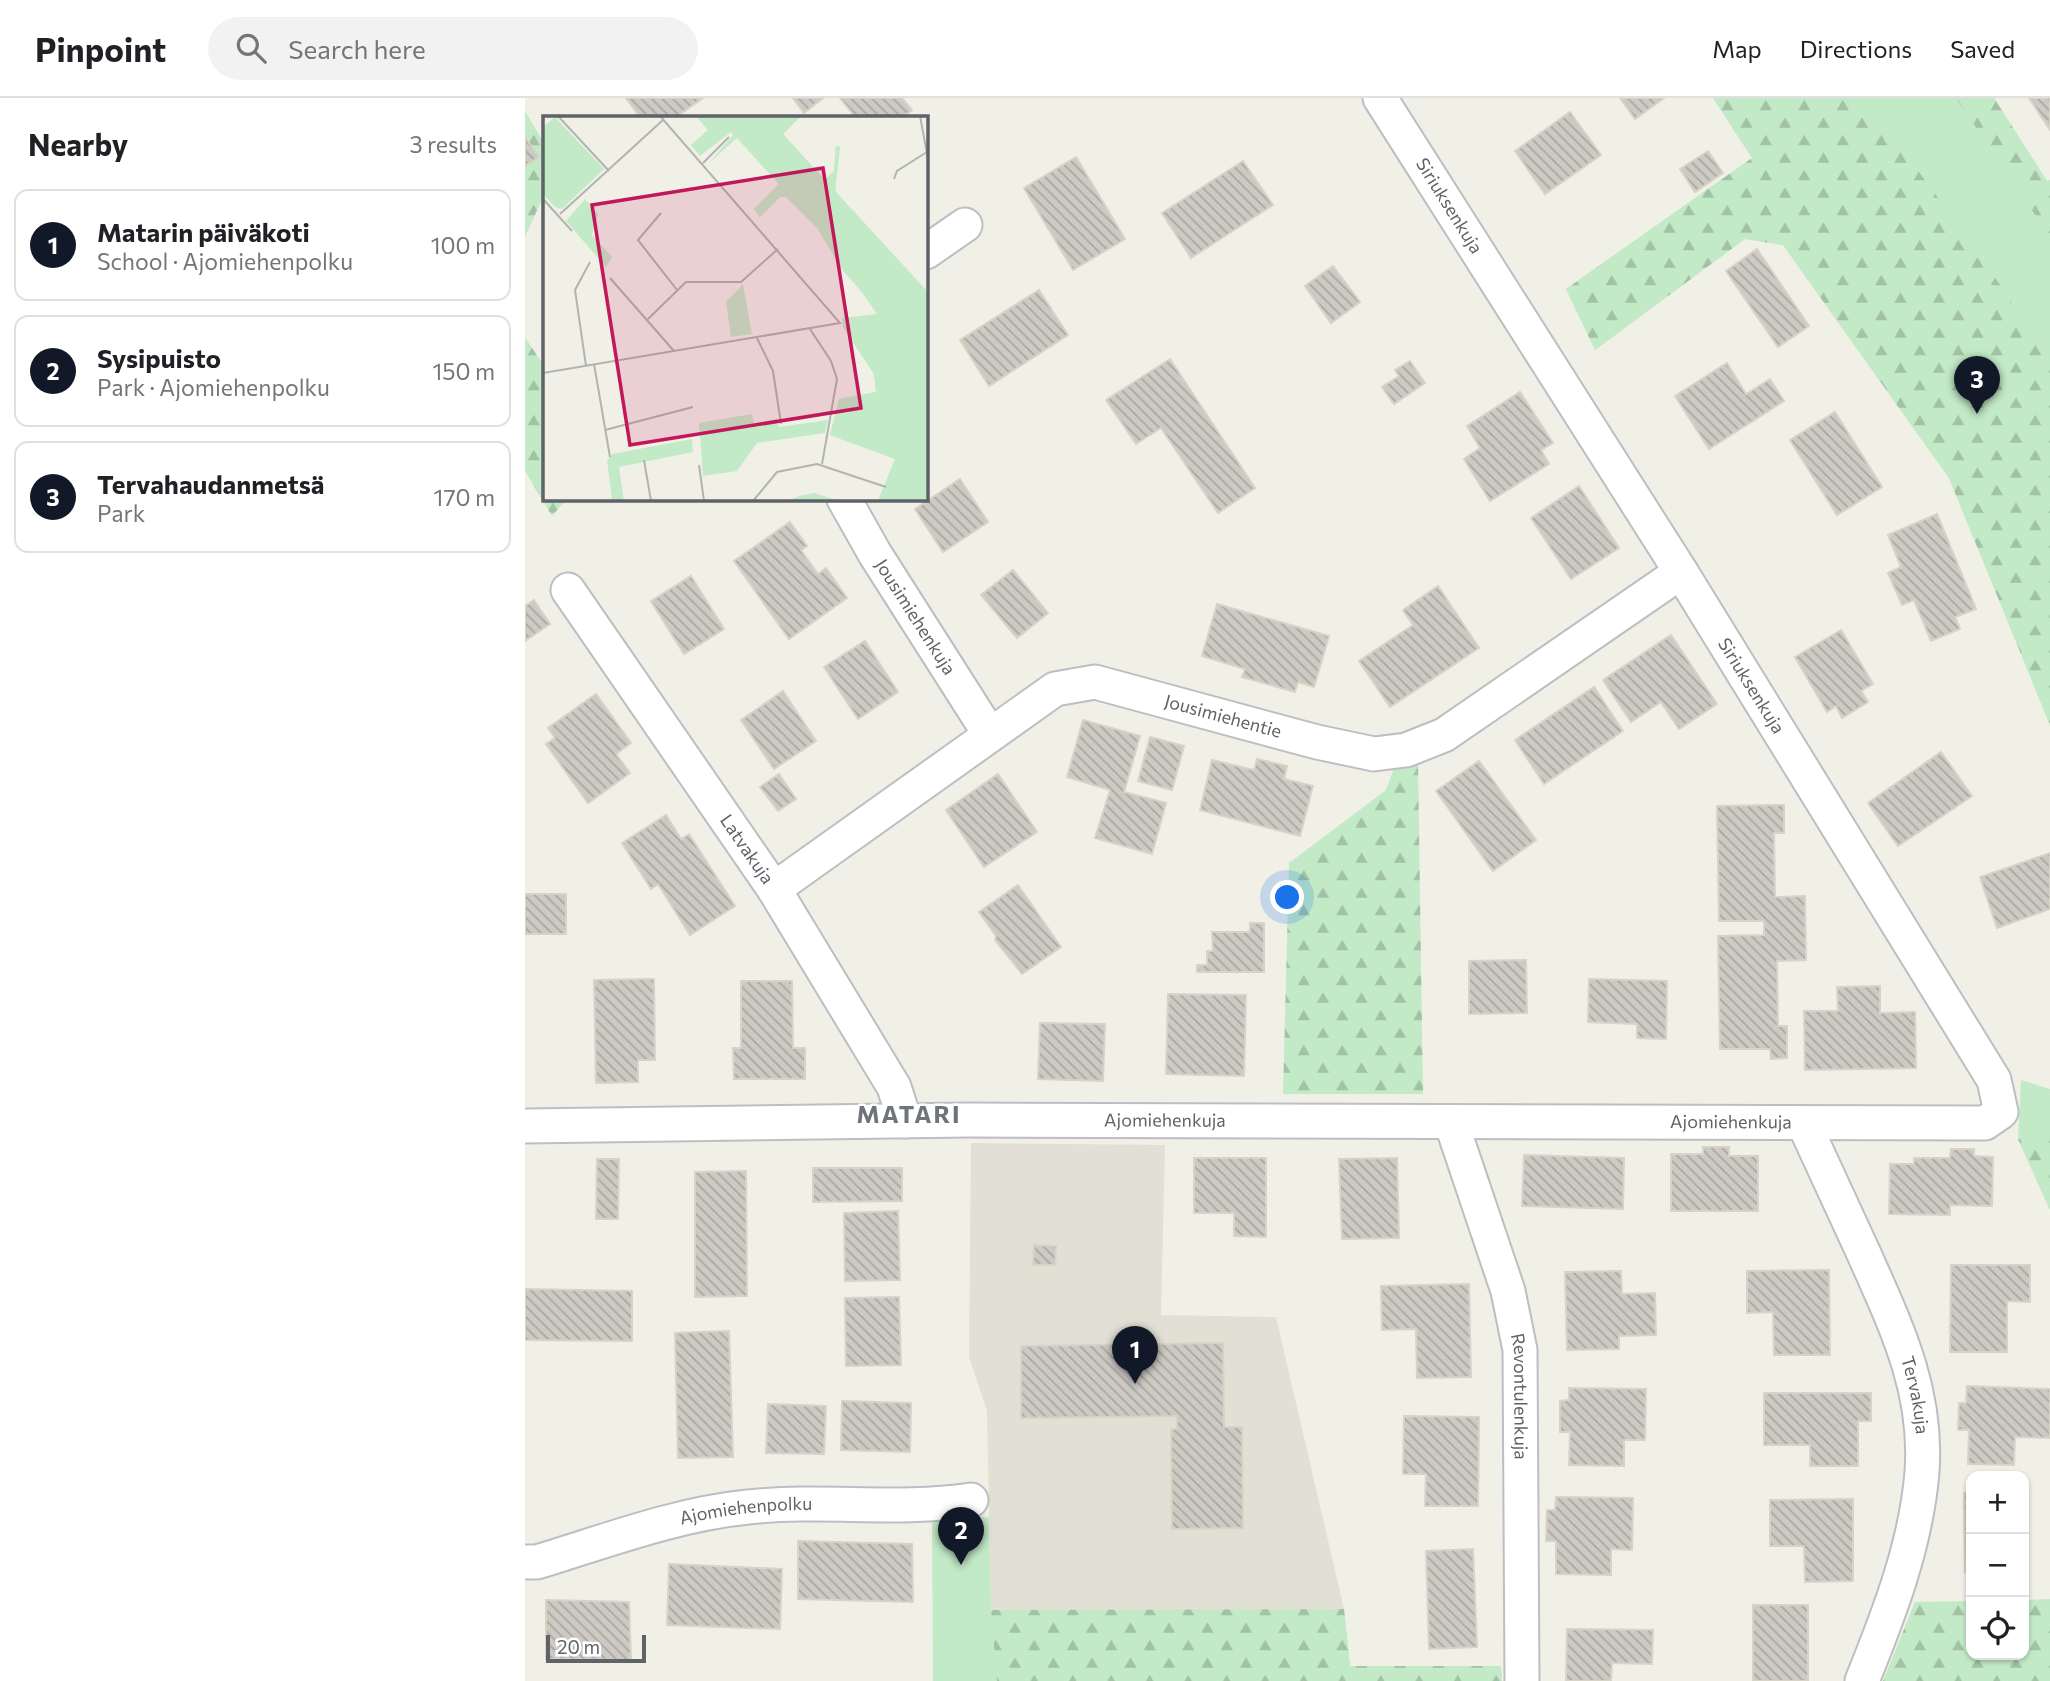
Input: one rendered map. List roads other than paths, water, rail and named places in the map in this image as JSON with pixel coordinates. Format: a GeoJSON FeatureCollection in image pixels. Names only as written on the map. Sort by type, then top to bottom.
{"type":"FeatureCollection","features":[{"type":"Feature","properties":{"kind":"street","name":"Siriuksenkuja"},"geometry":{"type":"LineString","coordinates":[[1380,98],[1681,572],[1994,1080],[2001,1112],[1985,1122],[1804,1124]]}},
{"type":"Feature","properties":{"kind":"street"},"geometry":{"type":"LineString","coordinates":[[927,251],[965,225]]}},
{"type":"Feature","properties":{"kind":"street","name":"Jousimiehenkuja"},"geometry":{"type":"LineString","coordinates":[[845,500],[875,554],[989,733]]}},
{"type":"Feature","properties":{"kind":"street","name":"Jousimiehentie"},"geometry":{"type":"LineString","coordinates":[[774,889],[989,733],[1055,689],[1095,682],[1317,742],[1374,754],[1406,750],[1444,735],[1681,572]]}},
{"type":"Feature","properties":{"kind":"street","name":"Latvakuja"},"geometry":{"type":"LineString","coordinates":[[568,590],[774,889],[894,1087],[905,1121]]}},
{"type":"Feature","properties":{"kind":"street","name":"Ajomiehenkuja"},"geometry":{"type":"LineString","coordinates":[[525,1126],[905,1121],[1804,1124]]}},
{"type":"Feature","properties":{"kind":"street","name":"Revontulenkuja"},"geometry":{"type":"LineString","coordinates":[[1451,1122],[1508,1291],[1520,1350],[1522,1681]]}},
{"type":"Feature","properties":{"kind":"street","name":"Tervakuja"},"geometry":{"type":"LineString","coordinates":[[1804,1124],[1906,1349],[1918,1402],[1922,1469],[1919,1498],[1895,1598],[1862,1681]]}},
{"type":"Feature","properties":{"kind":"street","name":"Ajomiehenpolku"},"geometry":{"type":"LineString","coordinates":[[525,1562],[537,1562],[656,1525],[747,1507],[933,1506],[971,1500]]}},
{"type":"Feature","properties":{"kind":"place","name":"Tervahaudanmetsä"},"geometry":{"type":"Point","coordinates":[1977,414]}},
{"type":"Feature","properties":{"kind":"place","name":"Matarin päiväkoti"},"geometry":{"type":"Point","coordinates":[1135,1384]}},
{"type":"Feature","properties":{"kind":"place","name":"Sysipuisto"},"geometry":{"type":"Point","coordinates":[961,1565]}},
{"type":"Feature","properties":{"kind":"district","name":"MATARI"},"geometry":{"type":"Point","coordinates":[909,1115]}}]}
